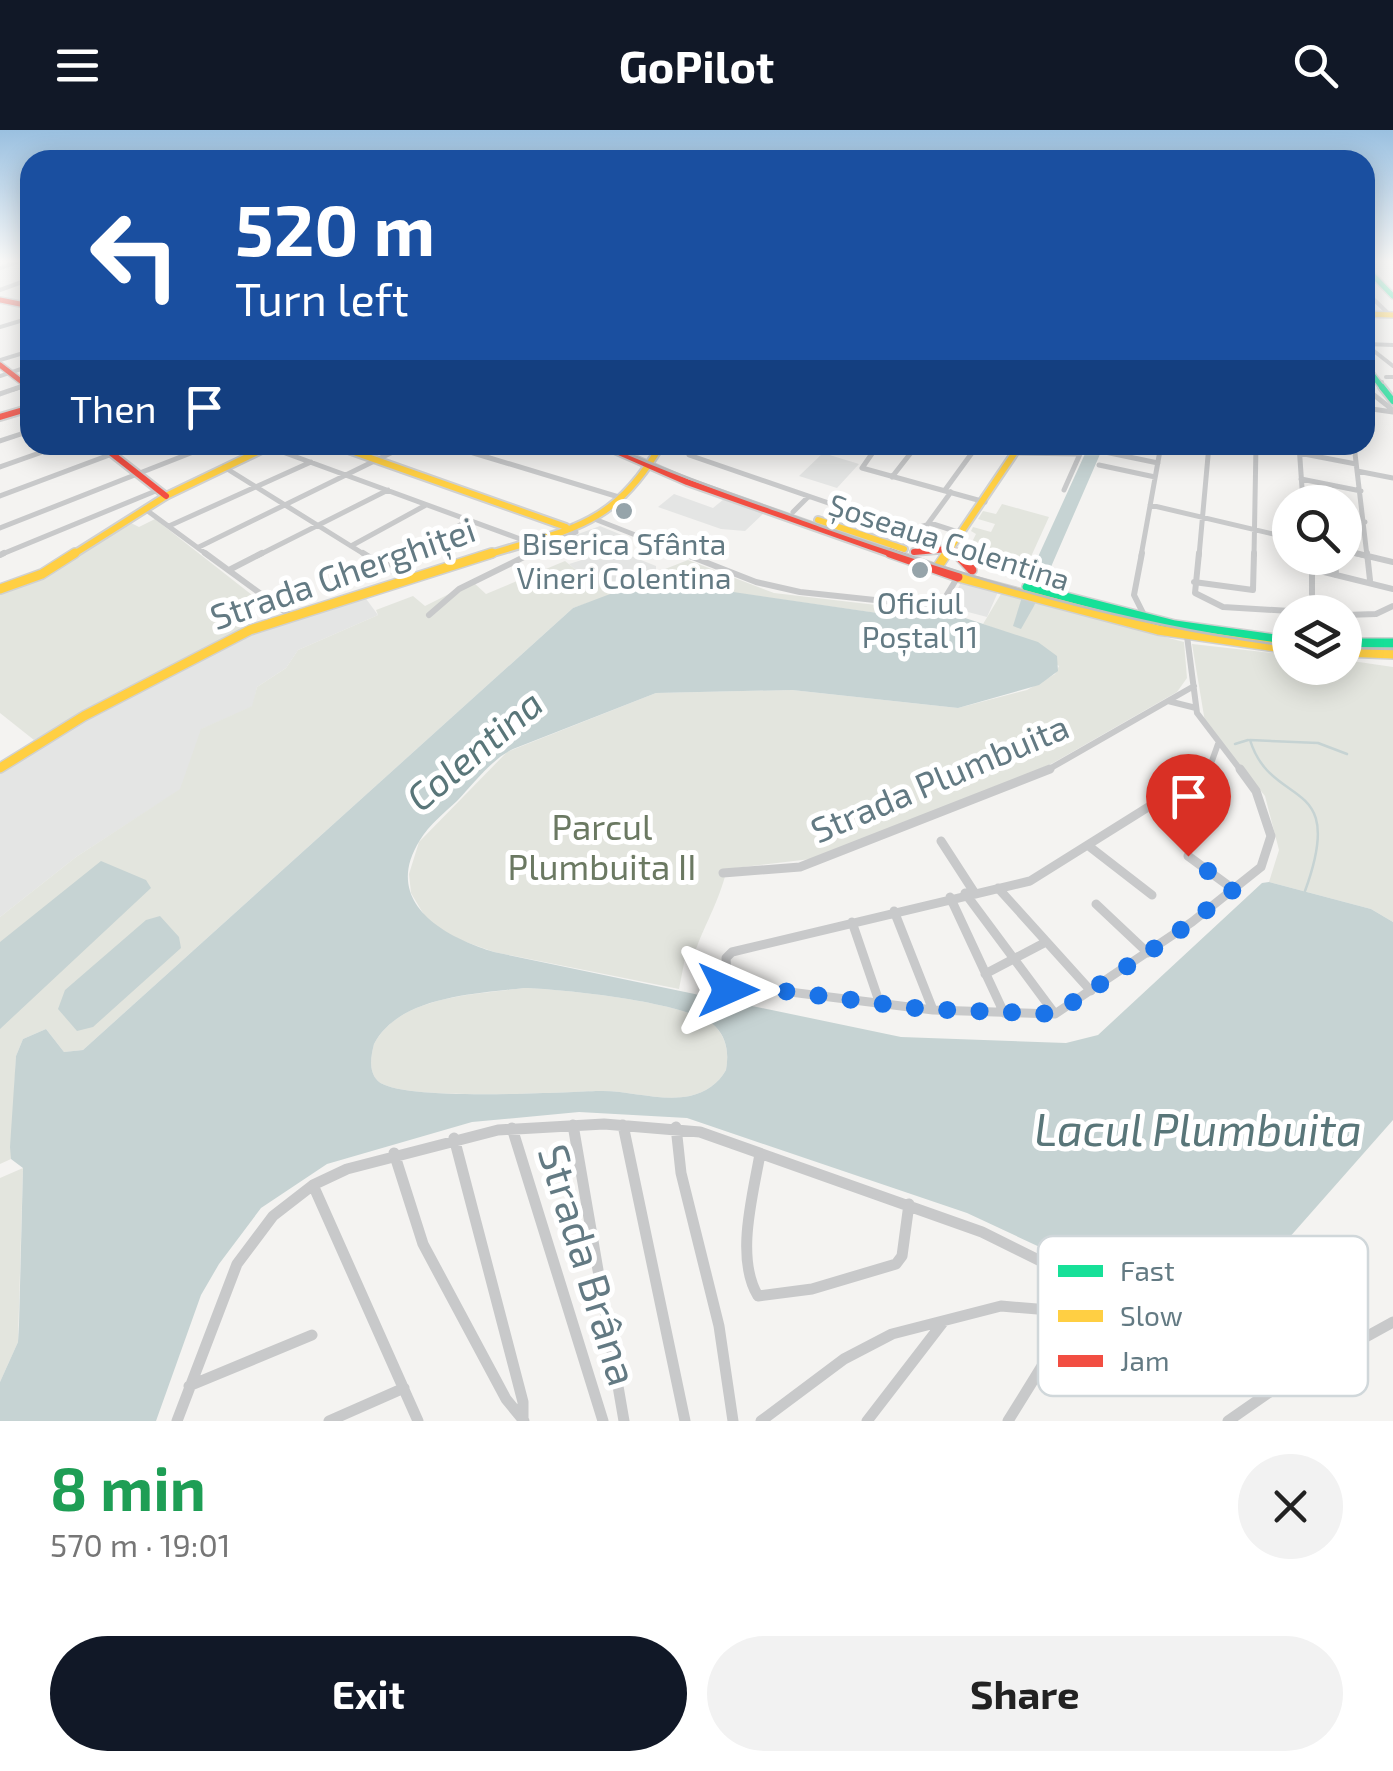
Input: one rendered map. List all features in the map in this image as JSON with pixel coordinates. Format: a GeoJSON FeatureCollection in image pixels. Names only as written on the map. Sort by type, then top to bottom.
{"type":"FeatureCollection","features":[{"type":"Feature","properties":{"kind":"main road"},"geometry":{"type":"LineString","coordinates":[[0,362],[5,375]]}},
{"type":"Feature","properties":{"kind":"main road"},"geometry":{"type":"LineString","coordinates":[[1389,381],[1393,401]]}},
{"type":"Feature","properties":{"kind":"main road"},"geometry":{"type":"LineString","coordinates":[[113,455],[162,493]]}},
{"type":"Feature","properties":{"kind":"main road"},"geometry":{"type":"LineString","coordinates":[[0,589],[42,574],[145,509],[162,493],[251,455]]}},
{"type":"Feature","properties":{"kind":"main road"},"geometry":{"type":"LineString","coordinates":[[361,455],[570,527]]}},
{"type":"Feature","properties":{"kind":"main road","name":"Șoseaua Colentina"},"geometry":{"type":"LineString","coordinates":[[634,455],[665,473],[941,565],[972,570],[1013,587]]}},
{"type":"Feature","properties":{"kind":"main road","name":"Strada Gherghiței"},"geometry":{"type":"LineString","coordinates":[[5,764],[77,720],[230,639],[523,540],[597,520],[642,478],[656,455]]}},
{"type":"Feature","properties":{"kind":"main road"},"geometry":{"type":"LineString","coordinates":[[941,565],[1013,455]]}},
{"type":"Feature","properties":{"kind":"main road","name":"Șoseaua Colentina"},"geometry":{"type":"LineString","coordinates":[[651,464],[914,552],[959,574],[1187,636],[1272,647]]}},
{"type":"Feature","properties":{"kind":"main road"},"geometry":{"type":"LineString","coordinates":[[642,478],[665,473]]}},
{"type":"Feature","properties":{"kind":"main road"},"geometry":{"type":"LineString","coordinates":[[914,552],[953,548]]}},
{"type":"Feature","properties":{"kind":"main road"},"geometry":{"type":"LineString","coordinates":[[953,548],[972,570]]}},
{"type":"Feature","properties":{"kind":"main road","name":"Șoseaua Colentina"},"geometry":{"type":"LineString","coordinates":[[1048,597],[1150,620],[1272,638]]}},
{"type":"Feature","properties":{"kind":"main road"},"geometry":{"type":"LineString","coordinates":[[1362,643],[1393,643]]}},
{"type":"Feature","properties":{"kind":"main road"},"geometry":{"type":"LineString","coordinates":[[1362,653],[1393,654]]}},
{"type":"Feature","properties":{"kind":"street"},"geometry":{"type":"LineString","coordinates":[[1375,394],[1393,411]]}},
{"type":"Feature","properties":{"kind":"street"},"geometry":{"type":"LineString","coordinates":[[0,467],[34,455]]}},
{"type":"Feature","properties":{"kind":"street"},"geometry":{"type":"LineString","coordinates":[[0,496],[109,455]]}},
{"type":"Feature","properties":{"kind":"street"},"geometry":{"type":"LineString","coordinates":[[0,528],[186,455]]}},
{"type":"Feature","properties":{"kind":"street"},"geometry":{"type":"LineString","coordinates":[[294,455],[523,540]]}},
{"type":"Feature","properties":{"kind":"street"},"geometry":{"type":"LineString","coordinates":[[199,548],[392,455]]}},
{"type":"Feature","properties":{"kind":"street"},"geometry":{"type":"LineString","coordinates":[[480,455],[622,498]]}},
{"type":"Feature","properties":{"kind":"street"},"geometry":{"type":"LineString","coordinates":[[688,455],[910,530],[930,522],[971,455]]}},
{"type":"Feature","properties":{"kind":"street"},"geometry":{"type":"LineString","coordinates":[[871,455],[861,468],[985,502]]}},
{"type":"Feature","properties":{"kind":"street"},"geometry":{"type":"LineString","coordinates":[[892,477],[908,455]]}},
{"type":"Feature","properties":{"kind":"street"},"geometry":{"type":"LineString","coordinates":[[1064,490],[1080,455]]}},
{"type":"Feature","properties":{"kind":"street"},"geometry":{"type":"LineString","coordinates":[[1119,455],[1158,463]]}},
{"type":"Feature","properties":{"kind":"street"},"geometry":{"type":"LineString","coordinates":[[1150,620],[1136,608],[1134,596],[1159,455]]}},
{"type":"Feature","properties":{"kind":"street"},"geometry":{"type":"LineString","coordinates":[[1208,455],[1194,582],[1197,595],[1218,606],[1272,610]]}},
{"type":"Feature","properties":{"kind":"street"},"geometry":{"type":"LineString","coordinates":[[1194,582],[1253,590],[1256,455]]}},
{"type":"Feature","properties":{"kind":"street"},"geometry":{"type":"LineString","coordinates":[[1299,455],[1302,485]]}},
{"type":"Feature","properties":{"kind":"street"},"geometry":{"type":"LineString","coordinates":[[1318,455],[1393,478]]}},
{"type":"Feature","properties":{"kind":"street"},"geometry":{"type":"LineString","coordinates":[[1355,455],[1360,485]]}},
{"type":"Feature","properties":{"kind":"street"},"geometry":{"type":"LineString","coordinates":[[169,526],[312,462]]}},
{"type":"Feature","properties":{"kind":"street"},"geometry":{"type":"LineString","coordinates":[[1100,465],[1155,477]]}},
{"type":"Feature","properties":{"kind":"street"},"geometry":{"type":"LineString","coordinates":[[224,467],[404,579]]}},
{"type":"Feature","properties":{"kind":"street"},"geometry":{"type":"LineString","coordinates":[[1301,479],[1331,485]]}},
{"type":"Feature","properties":{"kind":"street"},"geometry":{"type":"LineString","coordinates":[[228,570],[388,490]]}},
{"type":"Feature","properties":{"kind":"street"},"geometry":{"type":"LineString","coordinates":[[0,555],[162,493]]}},
{"type":"Feature","properties":{"kind":"street"},"geometry":{"type":"LineString","coordinates":[[793,512],[808,497]]}},
{"type":"Feature","properties":{"kind":"street"},"geometry":{"type":"LineString","coordinates":[[1362,499],[1370,580]]}},
{"type":"Feature","properties":{"kind":"street"},"geometry":{"type":"LineString","coordinates":[[351,546],[427,505]]}},
{"type":"Feature","properties":{"kind":"street"},"geometry":{"type":"LineString","coordinates":[[1150,505],[1272,534]]}},
{"type":"Feature","properties":{"kind":"street"},"geometry":{"type":"LineString","coordinates":[[145,509],[290,616]]}},
{"type":"Feature","properties":{"kind":"street"},"geometry":{"type":"LineString","coordinates":[[386,567],[469,520]]}},
{"type":"Feature","properties":{"kind":"street"},"geometry":{"type":"LineString","coordinates":[[597,520],[738,576],[800,592],[934,606],[943,601],[959,574]]}},
{"type":"Feature","properties":{"kind":"street"},"geometry":{"type":"LineString","coordinates":[[930,522],[964,534]]}},
{"type":"Feature","properties":{"kind":"street"},"geometry":{"type":"LineString","coordinates":[[429,614],[458,588],[576,532],[570,527]]}},
{"type":"Feature","properties":{"kind":"street"},"geometry":{"type":"LineString","coordinates":[[1362,554],[1393,562]]}},
{"type":"Feature","properties":{"kind":"street"},"geometry":{"type":"LineString","coordinates":[[1312,575],[1312,594]]}},
{"type":"Feature","properties":{"kind":"street"},"geometry":{"type":"LineString","coordinates":[[1336,575],[1393,588]]}},
{"type":"Feature","properties":{"kind":"street"},"geometry":{"type":"LineString","coordinates":[[1114,612],[1134,596]]}},
{"type":"Feature","properties":{"kind":"street"},"geometry":{"type":"LineString","coordinates":[[1362,614],[1376,614],[1393,606]]}},
{"type":"Feature","properties":{"kind":"street"},"geometry":{"type":"LineString","coordinates":[[1187,636],[1196,708],[1218,744],[1256,792],[1271,836],[1265,861],[1233,890],[1148,953],[1055,1014],[933,1010],[728,987],[729,953],[1041,876],[1207,774],[1218,744]]}},
{"type":"Feature","properties":{"kind":"street","name":"Strada Plumbuita"},"geometry":{"type":"LineString","coordinates":[[724,872],[800,867],[926,820],[1049,770],[1194,686]]}},
{"type":"Feature","properties":{"kind":"street"},"geometry":{"type":"LineString","coordinates":[[1168,701],[1196,708]]}},
{"type":"Feature","properties":{"kind":"street"},"geometry":{"type":"LineString","coordinates":[[0,754],[5,764]]}},
{"type":"Feature","properties":{"kind":"street"},"geometry":{"type":"LineString","coordinates":[[940,841],[970,893],[1055,1014]]}},
{"type":"Feature","properties":{"kind":"street"},"geometry":{"type":"LineString","coordinates":[[1090,848],[1152,895]]}},
{"type":"Feature","properties":{"kind":"street"},"geometry":{"type":"LineString","coordinates":[[1188,856],[1233,890]]}},
{"type":"Feature","properties":{"kind":"street"},"geometry":{"type":"LineString","coordinates":[[998,888],[1091,991]]}},
{"type":"Feature","properties":{"kind":"street"},"geometry":{"type":"LineString","coordinates":[[950,896],[1004,1013]]}},
{"type":"Feature","properties":{"kind":"street"},"geometry":{"type":"LineString","coordinates":[[1096,904],[1148,953]]}},
{"type":"Feature","properties":{"kind":"street"},"geometry":{"type":"LineString","coordinates":[[894,911],[933,1010]]}},
{"type":"Feature","properties":{"kind":"street"},"geometry":{"type":"LineString","coordinates":[[852,922],[880,1004]]}},
{"type":"Feature","properties":{"kind":"street"},"geometry":{"type":"LineString","coordinates":[[985,974],[1046,942]]}},
{"type":"Feature","properties":{"kind":"street"},"geometry":{"type":"LineString","coordinates":[[573,1125],[624,1421]]}},
{"type":"Feature","properties":{"kind":"street"},"geometry":{"type":"LineString","coordinates":[[622,1125],[685,1421]]}},
{"type":"Feature","properties":{"kind":"street"},"geometry":{"type":"LineString","coordinates":[[676,1127],[681,1173],[718,1326],[734,1421]]}},
{"type":"Feature","properties":{"kind":"street"},"geometry":{"type":"LineString","coordinates":[[176,1421],[244,1252],[273,1216],[313,1184],[394,1154],[454,1138],[512,1128],[676,1127],[910,1204],[1038,1259]]}},
{"type":"Feature","properties":{"kind":"street","name":"Strada Brâna"},"geometry":{"type":"LineString","coordinates":[[512,1128],[603,1421]]}},
{"type":"Feature","properties":{"kind":"street"},"geometry":{"type":"LineString","coordinates":[[454,1138],[523,1402],[523,1420]]}},
{"type":"Feature","properties":{"kind":"street"},"geometry":{"type":"LineString","coordinates":[[394,1154],[423,1244],[496,1382],[523,1420]]}},
{"type":"Feature","properties":{"kind":"street"},"geometry":{"type":"LineString","coordinates":[[760,1154],[750,1250],[752,1288],[758,1296],[812,1289],[896,1264],[902,1256],[910,1204]]}},
{"type":"Feature","properties":{"kind":"street"},"geometry":{"type":"LineString","coordinates":[[313,1184],[418,1421]]}},
{"type":"Feature","properties":{"kind":"street"},"geometry":{"type":"LineString","coordinates":[[761,1421],[844,1359],[880,1339],[1001,1306],[1038,1308]]}},
{"type":"Feature","properties":{"kind":"street"},"geometry":{"type":"LineString","coordinates":[[867,1421],[945,1319]]}},
{"type":"Feature","properties":{"kind":"street"},"geometry":{"type":"LineString","coordinates":[[1368,1337],[1393,1322]]}},
{"type":"Feature","properties":{"kind":"street"},"geometry":{"type":"LineString","coordinates":[[189,1386],[312,1335]]}},
{"type":"Feature","properties":{"kind":"street"},"geometry":{"type":"LineString","coordinates":[[1008,1421],[1038,1370]]}},
{"type":"Feature","properties":{"kind":"street"},"geometry":{"type":"LineString","coordinates":[[329,1421],[404,1388]]}},
{"type":"Feature","properties":{"kind":"street"},"geometry":{"type":"LineString","coordinates":[[1228,1421],[1264,1396]]}},
{"type":"Feature","properties":{"kind":"shaded area"},"geometry":{"type":"Polygon","coordinates":[[[821,455],[859,464],[837,488],[799,476],[821,455]]]}},
{"type":"Feature","properties":{"kind":"shaded area"},"geometry":{"type":"Polygon","coordinates":[[[674,494],[713,508],[724,499],[764,513],[745,531],[721,529],[658,507],[674,494]]]}},
{"type":"Feature","properties":{"kind":"shaded area"},"geometry":{"type":"Polygon","coordinates":[[[600,526],[629,538],[616,550],[656,566],[656,577],[597,588],[569,564],[585,559],[570,537],[600,526]]]}},
{"type":"Feature","properties":{"kind":"shaded area"},"geometry":{"type":"Polygon","coordinates":[[[962,580],[998,592],[987,617],[949,607],[962,580]]]}},
{"type":"Feature","properties":{"kind":"shaded area"},"geometry":{"type":"Polygon","coordinates":[[[364,596],[378,615],[298,650],[286,668],[257,687],[253,706],[202,729],[181,789],[76,857],[0,917],[0,772],[62,732],[254,634],[364,596]]]}},
{"type":"Feature","properties":{"kind":"green space"},"geometry":{"type":"Polygon","coordinates":[[[1002,504],[1049,517],[1024,572],[1013,569],[1008,575],[969,563],[960,552],[964,543],[971,544],[976,534],[971,531],[973,527],[991,532],[995,524],[978,519],[983,511],[996,514],[1002,504]]]}},
{"type":"Feature","properties":{"kind":"green space"},"geometry":{"type":"Polygon","coordinates":[[[155,519],[252,595],[216,608],[243,628],[34,740],[0,713],[0,592],[129,522],[139,527],[155,519]]]}},
{"type":"Feature","properties":{"kind":"green space"},"geometry":{"type":"Polygon","coordinates":[[[688,560],[774,593],[953,614],[912,618],[652,581],[573,608],[83,1050],[64,1052],[46,1029],[23,1039],[16,1056],[11,1159],[0,1164],[0,917],[76,857],[180,789],[201,729],[252,706],[257,687],[286,668],[298,650],[378,615],[376,610],[413,596],[425,606],[473,582],[486,594],[565,561],[597,587],[656,577],[660,571],[688,560]]]}},
{"type":"Feature","properties":{"kind":"green space","name":"Parcul Plumbuita II"},"geometry":{"type":"Polygon","coordinates":[[[1001,594],[1184,642],[1187,678],[1177,692],[1053,763],[975,796],[811,859],[727,869],[696,949],[687,948],[679,989],[494,952],[449,936],[427,920],[411,893],[409,874],[419,842],[507,752],[656,693],[792,690],[958,708],[1027,690],[1055,674],[1059,666],[1019,637],[983,624],[1001,594]]]}},
{"type":"Feature","properties":{"kind":"green space"},"geometry":{"type":"Polygon","coordinates":[[[1192,644],[1272,653],[1272,685],[1362,685],[1362,662],[1393,667],[1393,922],[1371,909],[1269,882],[1279,850],[1265,796],[1205,722],[1192,644]]]}},
{"type":"Feature","properties":{"kind":"green space"},"geometry":{"type":"Polygon","coordinates":[[[524,988],[624,998],[701,1018],[715,1026],[725,1041],[726,1070],[706,1090],[679,1097],[610,1091],[417,1092],[392,1088],[375,1077],[371,1063],[374,1044],[402,1016],[441,1000],[524,988]]]}},
{"type":"Feature","properties":{"kind":"green space"},"geometry":{"type":"Polygon","coordinates":[[[23,1168],[18,1342],[0,1382],[0,1178],[23,1168]]]}},
{"type":"Feature","properties":{"kind":"water"},"geometry":{"type":"Polygon","coordinates":[[[1084,455],[1100,455],[1021,629],[1013,626],[1027,581],[1084,455]]]}},
{"type":"Feature","properties":{"kind":"water","name":"Lacul Plumbuita"},"geometry":{"type":"Polygon","coordinates":[[[658,581],[912,618],[953,614],[1038,642],[1057,656],[1058,671],[1039,685],[958,708],[792,690],[656,693],[513,749],[490,766],[432,824],[410,862],[408,882],[413,899],[438,926],[494,952],[901,1037],[1066,1043],[1098,1035],[1262,883],[1269,882],[1371,909],[1393,922],[1393,1120],[1291,1236],[1038,1236],[1038,1246],[967,1213],[687,1118],[579,1112],[472,1122],[327,1164],[261,1208],[201,1295],[156,1421],[0,1421],[0,1382],[18,1342],[23,1168],[11,1159],[10,1147],[16,1056],[23,1039],[46,1029],[64,1052],[83,1050],[573,608],[642,582],[658,581]],[[524,988],[440,1000],[420,1007],[386,1028],[374,1044],[373,1073],[378,1081],[392,1088],[417,1092],[610,1091],[679,1097],[706,1090],[726,1070],[725,1041],[715,1026],[680,1010],[594,994],[524,988]]]}},
{"type":"Feature","properties":{"kind":"water"},"geometry":{"type":"Polygon","coordinates":[[[101,861],[146,880],[151,888],[0,1029],[0,942],[101,861]]]}},
{"type":"Feature","properties":{"kind":"water"},"geometry":{"type":"Polygon","coordinates":[[[160,916],[179,937],[181,948],[93,1027],[77,1031],[58,1009],[65,990],[146,920],[160,916]]]}},
{"type":"Feature","properties":{"kind":"waterway"},"geometry":{"type":"LineString","coordinates":[[1235,744],[1248,740]]}},
{"type":"Feature","properties":{"kind":"waterway"},"geometry":{"type":"LineString","coordinates":[[1305,891],[1316,854],[1318,828],[1312,810],[1260,762],[1250,740],[1318,743],[1347,754]]}},
{"type":"Feature","properties":{"kind":"tram line"},"geometry":{"type":"LineString","coordinates":[[633,455],[936,565],[1111,613],[1272,643]]}},
{"type":"Feature","properties":{"kind":"tram line"},"geometry":{"type":"LineString","coordinates":[[1362,648],[1393,649]]}},
{"type":"Feature","properties":{"kind":"traffic: fast"},"geometry":{"type":"LineString","coordinates":[[1375,378],[1393,401]]}},
{"type":"Feature","properties":{"kind":"traffic: fast"},"geometry":{"type":"LineString","coordinates":[[1027,587],[1175,625],[1272,638]]}},
{"type":"Feature","properties":{"kind":"traffic: fast"},"geometry":{"type":"LineString","coordinates":[[1362,643],[1393,643]]}},
{"type":"Feature","properties":{"kind":"traffic: slow"},"geometry":{"type":"LineString","coordinates":[[0,589],[42,574],[166,496],[251,455]]}},
{"type":"Feature","properties":{"kind":"traffic: slow"},"geometry":{"type":"LineString","coordinates":[[362,455],[566,527]]}},
{"type":"Feature","properties":{"kind":"traffic: slow"},"geometry":{"type":"LineString","coordinates":[[0,768],[84,716],[250,630],[597,520],[642,478],[655,455]]}},
{"type":"Feature","properties":{"kind":"traffic: slow"},"geometry":{"type":"LineString","coordinates":[[937,568],[1013,455]]}},
{"type":"Feature","properties":{"kind":"traffic: slow"},"geometry":{"type":"LineString","coordinates":[[818,520],[904,549]]}},
{"type":"Feature","properties":{"kind":"traffic: slow"},"geometry":{"type":"LineString","coordinates":[[958,577],[1158,630],[1272,646]]}},
{"type":"Feature","properties":{"kind":"traffic: slow"},"geometry":{"type":"LineString","coordinates":[[1362,653],[1393,654]]}},
{"type":"Feature","properties":{"kind":"traffic: jam"},"geometry":{"type":"LineString","coordinates":[[0,365],[20,380]]}},
{"type":"Feature","properties":{"kind":"traffic: jam"},"geometry":{"type":"LineString","coordinates":[[0,417],[20,411]]}},
{"type":"Feature","properties":{"kind":"traffic: jam"},"geometry":{"type":"LineString","coordinates":[[114,455],[166,496]]}},
{"type":"Feature","properties":{"kind":"traffic: jam"},"geometry":{"type":"LineString","coordinates":[[626,455],[687,482],[958,577]]}},
{"type":"Feature","properties":{"kind":"traffic: jam"},"geometry":{"type":"LineString","coordinates":[[914,552],[948,549]]}},
{"type":"Feature","properties":{"kind":"traffic: jam"},"geometry":{"type":"LineString","coordinates":[[954,551],[972,570]]}},
{"type":"Feature","properties":{"kind":"place","name":"Biserica Sfânta Vineri Colentina"},"geometry":{"type":"Point","coordinates":[624,511]}},
{"type":"Feature","properties":{"kind":"place","name":"Oficiul Poștal 11"},"geometry":{"type":"Point","coordinates":[920,570]}},
{"type":"Feature","properties":{"kind":"route"},"geometry":{"type":"LineString","coordinates":[[728,990],[728,984],[923,1009],[1058,1013],[1170,938],[1233,890],[1188,856]]}},
{"type":"Feature","properties":{"kind":"water label","name":"Colentina"},"geometry":{"type":"Point","coordinates":[475,751]}}]}
